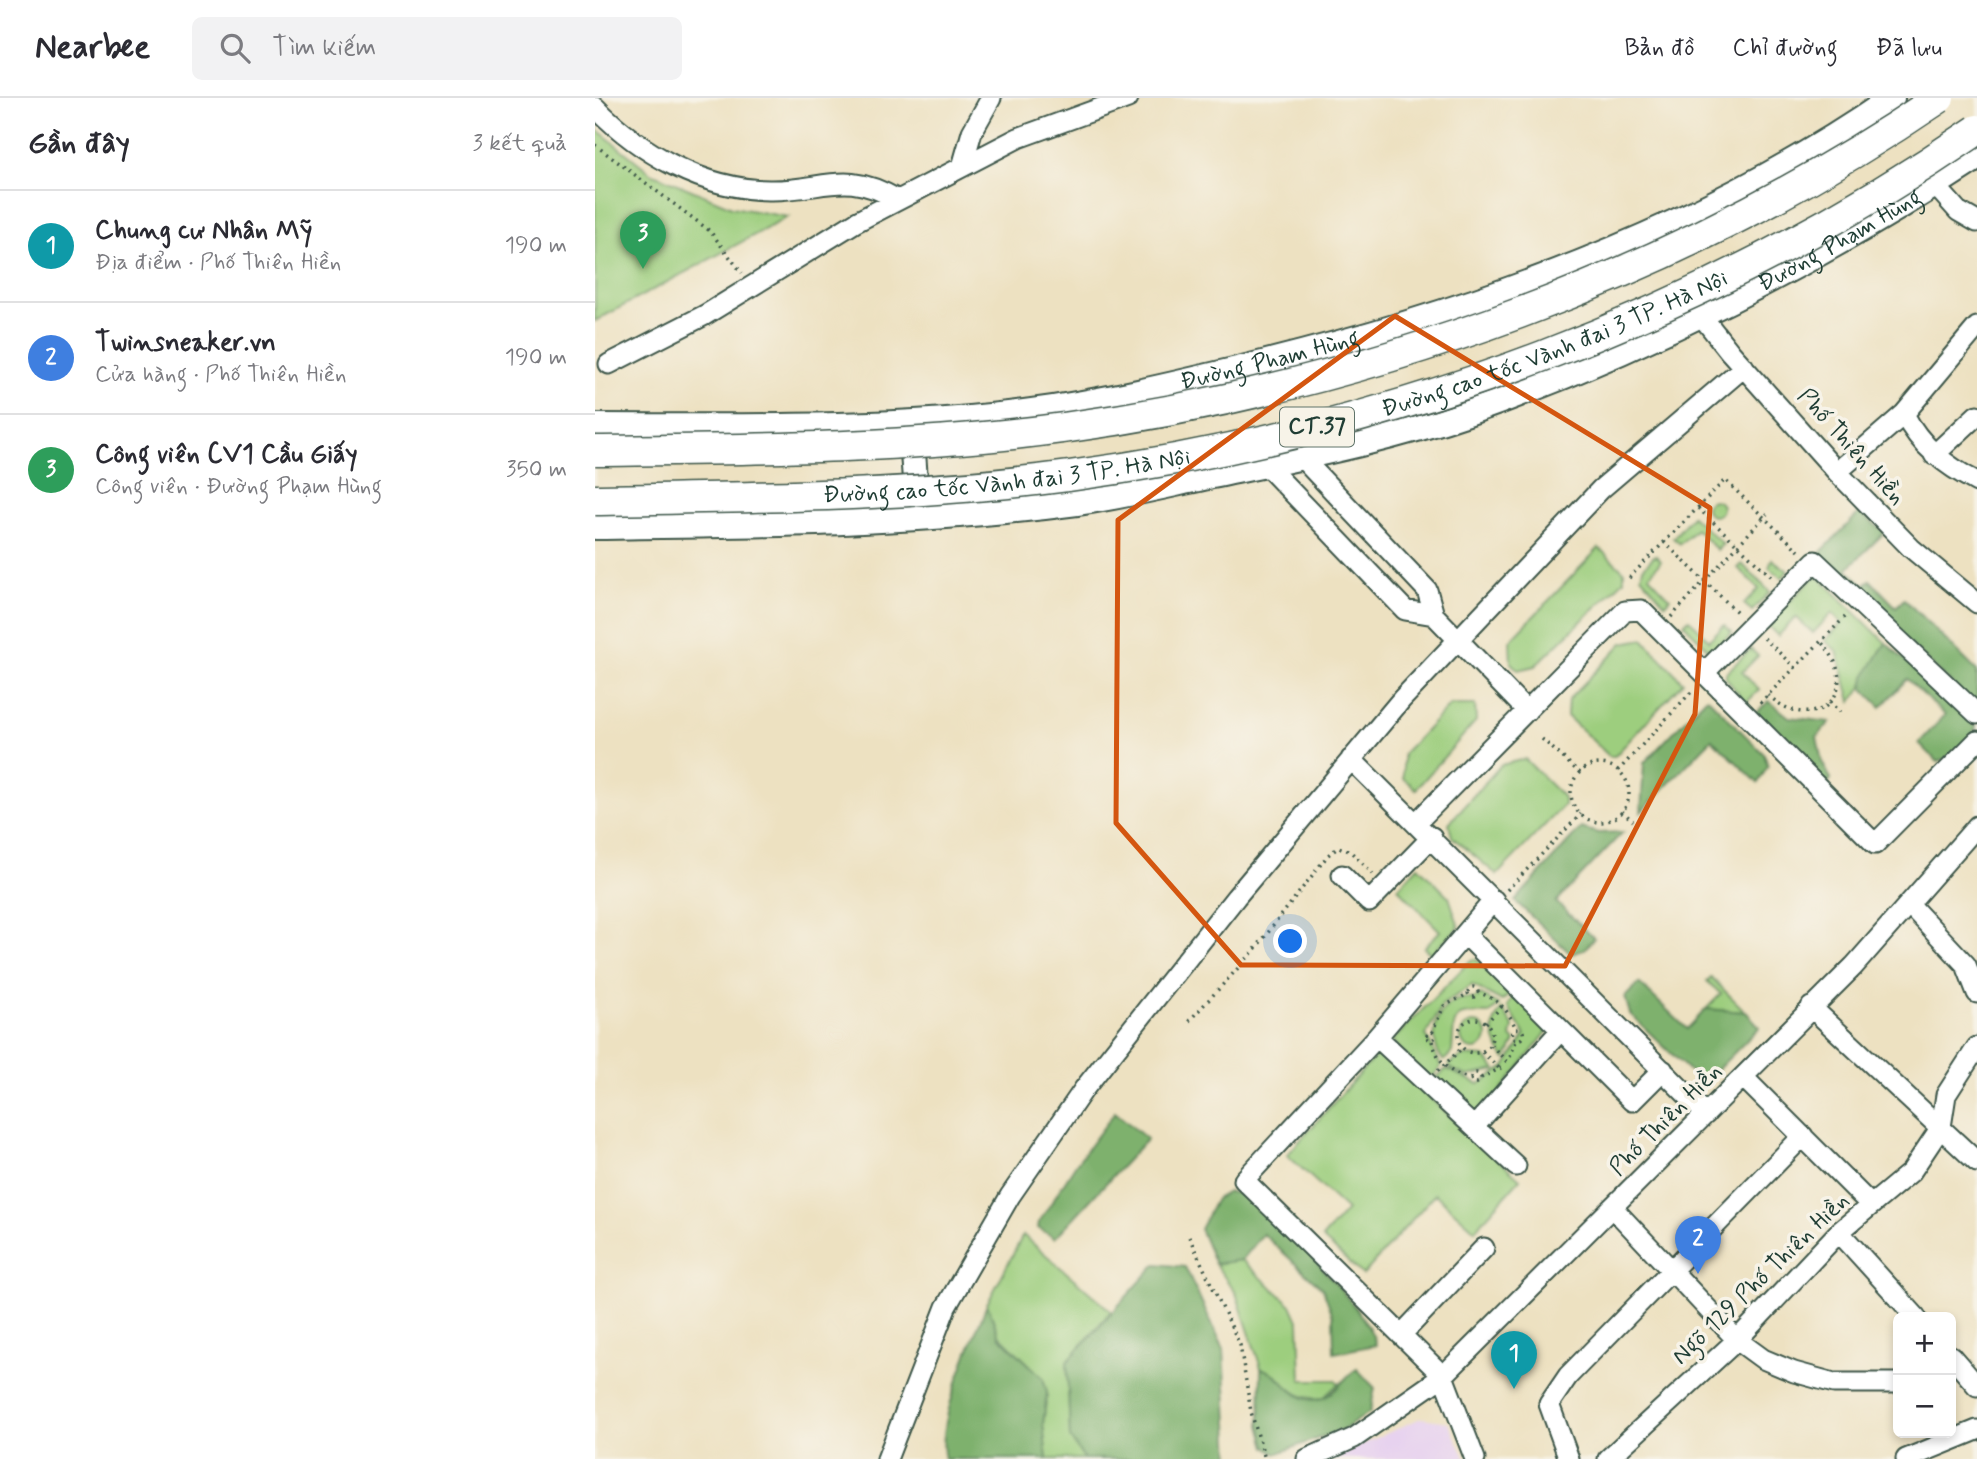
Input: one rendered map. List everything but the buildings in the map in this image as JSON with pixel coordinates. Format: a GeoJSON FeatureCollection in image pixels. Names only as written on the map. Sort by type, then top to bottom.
{"type":"FeatureCollection","features":[{"type":"Feature","properties":{"kind":"highway","name":"Đường cao tốc Vành đai 3 TP. Hà Nội"},"geometry":{"type":"LineString","coordinates":[[595,451],[827,447],[944,440],[1062,428],[1190,407],[1315,378],[1436,342],[1550,302],[1671,248],[1789,190],[1939,98]]}},
{"type":"Feature","properties":{"kind":"highway","name":"Đường cao tốc Vành đai 3 TP. Hà Nội"},"geometry":{"type":"LineString","coordinates":[[595,500],[828,496],[946,489],[1069,476],[1186,457],[1327,425],[1450,389],[1567,347],[1693,292],[1814,232],[1931,162],[1977,130]]}},
{"type":"Feature","properties":{"kind":"main road","name":"Đường Phạm Hùng"},"geometry":{"type":"LineString","coordinates":[[595,426],[798,426],[911,421],[1031,411],[1170,386],[1325,348],[1420,320],[1540,278],[1714,203],[1848,128],[1892,98]]}},
{"type":"Feature","properties":{"kind":"main road","name":"Đường Phạm Hùng"},"geometry":{"type":"LineString","coordinates":[[595,527],[806,524],[917,518],[1078,502],[1302,458],[1466,414],[1585,368],[1700,314],[1874,223],[1977,158]]}},
{"type":"Feature","properties":{"kind":"main road"},"geometry":{"type":"LineString","coordinates":[[911,421],[917,518]]}},
{"type":"Feature","properties":{"kind":"street"},"geometry":{"type":"LineString","coordinates":[[962,167],[972,132],[991,98]]}},
{"type":"Feature","properties":{"kind":"street"},"geometry":{"type":"LineString","coordinates":[[608,364],[705,315],[856,222],[1018,138],[1128,98]]}},
{"type":"Feature","properties":{"kind":"street"},"geometry":{"type":"LineString","coordinates":[[595,107],[619,132],[660,160],[698,175],[768,190],[838,181],[873,185],[898,200]]}},
{"type":"Feature","properties":{"kind":"street"},"geometry":{"type":"LineString","coordinates":[[1935,185],[1958,211],[1977,222]]}},
{"type":"Feature","properties":{"kind":"street","name":"Phố Thiên Hiền"},"geometry":{"type":"LineString","coordinates":[[1700,314],[1837,472],[1911,548],[1977,603]]}},
{"type":"Feature","properties":{"kind":"street"},"geometry":{"type":"LineString","coordinates":[[1837,472],[1904,414],[1977,327]]}},
{"type":"Feature","properties":{"kind":"street"},"geometry":{"type":"LineString","coordinates":[[887,1459],[946,1307],[1010,1196],[1084,1088],[1236,897],[1402,699],[1601,489],[1744,367]]}},
{"type":"Feature","properties":{"kind":"street"},"geometry":{"type":"LineString","coordinates":[[1904,414],[1911,428],[1934,455],[1977,482]]}},
{"type":"Feature","properties":{"kind":"street"},"geometry":{"type":"LineString","coordinates":[[1934,455],[1977,415]]}},
{"type":"Feature","properties":{"kind":"street"},"geometry":{"type":"LineString","coordinates":[[1302,458],[1427,590],[1434,615],[1527,710]]}},
{"type":"Feature","properties":{"kind":"street"},"geometry":{"type":"LineString","coordinates":[[1266,465],[1405,610],[1434,615]]}},
{"type":"Feature","properties":{"kind":"street"},"geometry":{"type":"LineString","coordinates":[[1699,681],[1815,561],[1977,714]]}},
{"type":"Feature","properties":{"kind":"street"},"geometry":{"type":"LineString","coordinates":[[1417,822],[1625,611],[1634,608],[1641,610],[1699,681],[1875,844],[1977,741]]}},
{"type":"Feature","properties":{"kind":"street"},"geometry":{"type":"LineString","coordinates":[[1351,759],[1432,837],[1501,895],[1706,1114]]}},
{"type":"Feature","properties":{"kind":"street","name":"Phố Thiên Hiền"},"geometry":{"type":"LineString","coordinates":[[1307,1459],[1354,1438],[1443,1377],[1854,966],[1977,826]]}},
{"type":"Feature","properties":{"kind":"street"},"geometry":{"type":"LineString","coordinates":[[1342,875],[1369,902],[1432,837]]}},
{"type":"Feature","properties":{"kind":"street"},"geometry":{"type":"LineString","coordinates":[[1475,1459],[1443,1377],[1244,1180],[1377,1037],[1501,895]]}},
{"type":"Feature","properties":{"kind":"street"},"geometry":{"type":"LineString","coordinates":[[1909,904],[1966,965],[1977,993]]}},
{"type":"Feature","properties":{"kind":"street"},"geometry":{"type":"LineString","coordinates":[[1465,934],[1632,1101],[1663,1070]]}},
{"type":"Feature","properties":{"kind":"street"},"geometry":{"type":"LineString","coordinates":[[1811,1007],[1977,1162]]}},
{"type":"Feature","properties":{"kind":"street"},"geometry":{"type":"LineString","coordinates":[[1474,1127],[1561,1030]]}},
{"type":"Feature","properties":{"kind":"street"},"geometry":{"type":"LineString","coordinates":[[1377,1037],[1516,1166]]}},
{"type":"Feature","properties":{"kind":"street"},"geometry":{"type":"LineString","coordinates":[[1941,1127],[1946,1095],[1977,1047]]}},
{"type":"Feature","properties":{"kind":"street"},"geometry":{"type":"LineString","coordinates":[[1743,1077],[1871,1205]]}},
{"type":"Feature","properties":{"kind":"street","name":"Ngõ 129 Phố Thiên Hiền"},"geometry":{"type":"LineString","coordinates":[[1608,1459],[1737,1339],[1839,1232],[1910,1172],[1941,1127]]}},
{"type":"Feature","properties":{"kind":"street"},"geometry":{"type":"LineString","coordinates":[[1569,1459],[1549,1404],[1568,1376],[1673,1272],[1803,1136]]}},
{"type":"Feature","properties":{"kind":"street"},"geometry":{"type":"LineString","coordinates":[[1613,1208],[1737,1339],[1763,1359],[1808,1376],[1866,1385],[1893,1383]]}},
{"type":"Feature","properties":{"kind":"street"},"geometry":{"type":"LineString","coordinates":[[1839,1232],[1911,1312]]}},
{"type":"Feature","properties":{"kind":"street"},"geometry":{"type":"LineString","coordinates":[[1401,1335],[1484,1248]]}},
{"type":"Feature","properties":{"kind":"street"},"geometry":{"type":"LineString","coordinates":[[1956,1362],[1977,1386]]}},
{"type":"Feature","properties":{"kind":"street"},"geometry":{"type":"LineString","coordinates":[[1906,1459],[1976,1437]]}},
{"type":"Feature","properties":{"kind":"path"},"geometry":{"type":"LineString","coordinates":[[595,145],[710,231],[752,286]]}},
{"type":"Feature","properties":{"kind":"path"},"geometry":{"type":"LineString","coordinates":[[1629,578],[1725,481],[1808,558]]}},
{"type":"Feature","properties":{"kind":"path"},"geometry":{"type":"LineString","coordinates":[[1698,508],[1778,583]]}},
{"type":"Feature","properties":{"kind":"path"},"geometry":{"type":"LineString","coordinates":[[1671,617],[1765,516]]}},
{"type":"Feature","properties":{"kind":"path"},"geometry":{"type":"LineString","coordinates":[[1664,542],[1744,619]]}},
{"type":"Feature","properties":{"kind":"path"},"geometry":{"type":"LineString","coordinates":[[1751,712],[1858,602]]}},
{"type":"Feature","properties":{"kind":"path"},"geometry":{"type":"LineString","coordinates":[[1757,631],[1795,668]]}},
{"type":"Feature","properties":{"kind":"path"},"geometry":{"type":"LineString","coordinates":[[1768,695],[1782,708],[1794,713],[1807,713],[1829,702],[1837,691],[1839,666],[1821,642]]}},
{"type":"Feature","properties":{"kind":"path"},"geometry":{"type":"LineString","coordinates":[[1618,771],[1699,681]]}},
{"type":"Feature","properties":{"kind":"path"},"geometry":{"type":"LineString","coordinates":[[1829,702],[1840,712]]}},
{"type":"Feature","properties":{"kind":"path"},"geometry":{"type":"LineString","coordinates":[[1542,738],[1580,773]]}},
{"type":"Feature","properties":{"kind":"path"},"geometry":{"type":"LineString","coordinates":[[1601,764],[1618,771],[1628,786],[1627,804],[1622,811],[1605,822],[1595,822],[1581,814],[1571,794],[1580,773],[1601,764]]}},
{"type":"Feature","properties":{"kind":"path"},"geometry":{"type":"LineString","coordinates":[[1622,811],[1633,821]]}},
{"type":"Feature","properties":{"kind":"path"},"geometry":{"type":"LineString","coordinates":[[1501,895],[1581,814]]}},
{"type":"Feature","properties":{"kind":"path"},"geometry":{"type":"LineString","coordinates":[[1189,1021],[1253,952],[1328,855],[1339,848],[1351,852],[1385,886]]}},
{"type":"Feature","properties":{"kind":"path"},"geometry":{"type":"LineString","coordinates":[[1486,1023],[1519,988]]}},
{"type":"Feature","properties":{"kind":"path"},"geometry":{"type":"LineString","coordinates":[[1477,992],[1503,1005],[1516,1029],[1523,1032],[1507,1062],[1500,1069],[1481,1078],[1476,1073],[1471,1078],[1455,1074],[1444,1066],[1427,1036],[1432,1032],[1444,1006],[1468,995],[1474,997],[1477,992]]}},
{"type":"Feature","properties":{"kind":"path"},"geometry":{"type":"LineString","coordinates":[[1471,1019],[1486,1023],[1492,1034],[1490,1045],[1482,1052],[1471,1054],[1462,1048],[1457,1037],[1461,1026],[1471,1019]]}},
{"type":"Feature","properties":{"kind":"path"},"geometry":{"type":"LineString","coordinates":[[1516,1029],[1513,1035],[1517,1039]]}},
{"type":"Feature","properties":{"kind":"path"},"geometry":{"type":"LineString","coordinates":[[1490,1045],[1507,1062]]}},
{"type":"Feature","properties":{"kind":"path"},"geometry":{"type":"LineString","coordinates":[[1426,1083],[1462,1048]]}},
{"type":"Feature","properties":{"kind":"path"},"geometry":{"type":"LineString","coordinates":[[1482,1052],[1500,1069]]}},
{"type":"Feature","properties":{"kind":"path"},"geometry":{"type":"LineString","coordinates":[[1189,1237],[1240,1345],[1251,1412],[1265,1459]]}},
{"type":"Feature","properties":{"kind":"highlighted area"},"geometry":{"type":"Polygon","coordinates":[[[1395,316],[1710,508],[1695,714],[1565,966],[1241,965],[1116,823],[1118,520],[1395,316]]]}},
{"type":"Feature","properties":{"kind":"shaded area"},"geometry":{"type":"Polygon","coordinates":[[[1421,1418],[1448,1422],[1466,1459],[1330,1459],[1421,1418]]]}},
{"type":"Feature","properties":{"kind":"green space"},"geometry":{"type":"Polygon","coordinates":[[[595,128],[651,173],[732,207],[788,217],[595,321],[595,128]]]}},
{"type":"Feature","properties":{"kind":"green space"},"geometry":{"type":"Polygon","coordinates":[[[1711,500],[1717,500],[1722,508],[1720,514],[1711,516],[1706,511],[1706,505],[1711,500]]]}},
{"type":"Feature","properties":{"kind":"green space"},"geometry":{"type":"Polygon","coordinates":[[[1859,513],[1885,532],[1847,569],[1864,586],[1870,580],[1896,607],[1904,599],[1977,671],[1977,708],[1817,556],[1859,513]]]}},
{"type":"Feature","properties":{"kind":"green space"},"geometry":{"type":"Polygon","coordinates":[[[1692,516],[1723,544],[1717,550],[1696,529],[1680,544],[1673,538],[1692,516]]]}},
{"type":"Feature","properties":{"kind":"green space"},"geometry":{"type":"Polygon","coordinates":[[[1599,548],[1624,571],[1624,580],[1535,666],[1518,670],[1511,663],[1510,641],[1599,548]]]}},
{"type":"Feature","properties":{"kind":"green space"},"geometry":{"type":"Polygon","coordinates":[[[1655,555],[1661,561],[1649,576],[1670,598],[1665,604],[1641,576],[1643,568],[1655,555]]]}},
{"type":"Feature","properties":{"kind":"green space"},"geometry":{"type":"Polygon","coordinates":[[[1772,559],[1788,571],[1782,578],[1769,568],[1772,559]]]}},
{"type":"Feature","properties":{"kind":"green space"},"geometry":{"type":"Polygon","coordinates":[[[1742,564],[1770,592],[1752,611],[1744,604],[1759,589],[1738,568],[1742,564]]]}},
{"type":"Feature","properties":{"kind":"green space"},"geometry":{"type":"Polygon","coordinates":[[[1819,577],[1886,643],[1851,701],[1837,651],[1825,641],[1842,623],[1832,613],[1813,633],[1796,617],[1778,636],[1767,625],[1813,578],[1819,577]]]}},
{"type":"Feature","properties":{"kind":"green space"},"geometry":{"type":"Polygon","coordinates":[[[1689,619],[1709,640],[1724,625],[1732,632],[1711,652],[1684,624],[1689,619]]]}},
{"type":"Feature","properties":{"kind":"green space"},"geometry":{"type":"Polygon","coordinates":[[[1643,639],[1683,682],[1615,756],[1609,756],[1567,716],[1568,700],[1623,643],[1643,639]]]}},
{"type":"Feature","properties":{"kind":"green space"},"geometry":{"type":"Polygon","coordinates":[[[1886,643],[1976,727],[1961,748],[1938,762],[1919,743],[1945,715],[1907,679],[1881,707],[1863,689],[1865,676],[1886,643]]]}},
{"type":"Feature","properties":{"kind":"green space"},"geometry":{"type":"Polygon","coordinates":[[[1751,649],[1758,656],[1742,672],[1759,690],[1746,703],[1726,678],[1726,673],[1751,649]]]}},
{"type":"Feature","properties":{"kind":"green space"},"geometry":{"type":"Polygon","coordinates":[[[1707,697],[1764,754],[1768,766],[1758,783],[1712,739],[1641,812],[1644,763],[1707,697]]]}},
{"type":"Feature","properties":{"kind":"green space"},"geometry":{"type":"Polygon","coordinates":[[[1769,701],[1789,717],[1830,722],[1817,737],[1822,762],[1831,779],[1828,784],[1820,786],[1751,717],[1769,701]]]}},
{"type":"Feature","properties":{"kind":"green space"},"geometry":{"type":"Polygon","coordinates":[[[1450,705],[1475,705],[1476,721],[1416,789],[1403,778],[1403,754],[1450,705]]]}},
{"type":"Feature","properties":{"kind":"green space"},"geometry":{"type":"Polygon","coordinates":[[[1525,759],[1564,798],[1564,805],[1497,875],[1452,837],[1449,823],[1501,765],[1525,759]]]}},
{"type":"Feature","properties":{"kind":"green space"},"geometry":{"type":"Polygon","coordinates":[[[1581,828],[1598,833],[1623,832],[1556,902],[1594,938],[1584,950],[1571,954],[1515,901],[1581,828]]]}},
{"type":"Feature","properties":{"kind":"green space"},"geometry":{"type":"Polygon","coordinates":[[[1418,866],[1449,897],[1459,927],[1431,954],[1424,948],[1440,931],[1398,888],[1418,866]]]}},
{"type":"Feature","properties":{"kind":"green space"},"geometry":{"type":"Polygon","coordinates":[[[1476,959],[1511,993],[1502,1001],[1472,985],[1442,1005],[1426,1035],[1441,1066],[1429,1081],[1392,1041],[1471,960],[1476,959]]]}},
{"type":"Feature","properties":{"kind":"green space"},"geometry":{"type":"Polygon","coordinates":[[[1711,977],[1746,1012],[1706,1009],[1721,994],[1707,981],[1711,977]]]}},
{"type":"Feature","properties":{"kind":"green space"},"geometry":{"type":"Polygon","coordinates":[[[1639,983],[1687,1029],[1706,1009],[1746,1012],[1760,1027],[1703,1084],[1630,1014],[1625,997],[1639,983]]]}},
{"type":"Feature","properties":{"kind":"green space"},"geometry":{"type":"Polygon","coordinates":[[[1481,995],[1499,1005],[1489,1014],[1467,1014],[1457,1019],[1454,1024],[1452,1052],[1444,1061],[1435,1040],[1438,1019],[1452,1003],[1481,995]]]}},
{"type":"Feature","properties":{"kind":"green space"},"geometry":{"type":"Polygon","coordinates":[[[1514,996],[1550,1028],[1477,1121],[1431,1083],[1446,1069],[1479,1084],[1505,1067],[1525,1035],[1507,1006],[1514,996]]]}},
{"type":"Feature","properties":{"kind":"green space"},"geometry":{"type":"Polygon","coordinates":[[[1502,1009],[1513,1026],[1511,1037],[1515,1041],[1506,1059],[1493,1034],[1494,1022],[1502,1009]]]}},
{"type":"Feature","properties":{"kind":"green space"},"geometry":{"type":"Polygon","coordinates":[[[1474,1023],[1483,1027],[1487,1036],[1483,1045],[1474,1049],[1465,1045],[1461,1036],[1465,1027],[1474,1023]]]}},
{"type":"Feature","properties":{"kind":"green space"},"geometry":{"type":"Polygon","coordinates":[[[1379,1052],[1520,1179],[1475,1230],[1435,1194],[1363,1275],[1322,1238],[1347,1210],[1287,1155],[1379,1052]]]}},
{"type":"Feature","properties":{"kind":"green space"},"geometry":{"type":"Polygon","coordinates":[[[1463,1056],[1485,1057],[1496,1070],[1468,1076],[1451,1069],[1449,1064],[1463,1056]]]}},
{"type":"Feature","properties":{"kind":"green space"},"geometry":{"type":"Polygon","coordinates":[[[1115,1112],[1147,1139],[1055,1238],[1038,1228],[1039,1222],[1076,1164],[1115,1112]]]}},
{"type":"Feature","properties":{"kind":"green space"},"geometry":{"type":"Polygon","coordinates":[[[1228,1192],[1245,1195],[1254,1200],[1284,1227],[1342,1291],[1370,1330],[1376,1345],[1334,1353],[1333,1316],[1323,1289],[1263,1234],[1242,1260],[1215,1264],[1200,1229],[1216,1199],[1228,1192]]]}},
{"type":"Feature","properties":{"kind":"green space"},"geometry":{"type":"Polygon","coordinates":[[[1023,1235],[1111,1311],[1067,1362],[1070,1437],[1084,1459],[1047,1459],[1043,1424],[1047,1393],[1043,1378],[999,1335],[987,1304],[1023,1235]]]}},
{"type":"Feature","properties":{"kind":"green space"},"geometry":{"type":"Polygon","coordinates":[[[1242,1260],[1291,1305],[1299,1323],[1301,1380],[1335,1380],[1339,1383],[1323,1398],[1302,1396],[1261,1368],[1236,1293],[1215,1264],[1242,1260]]]}},
{"type":"Feature","properties":{"kind":"green space"},"geometry":{"type":"Polygon","coordinates":[[[1156,1264],[1185,1267],[1224,1349],[1230,1459],[1084,1459],[1070,1438],[1067,1362],[1156,1264]]]}},
{"type":"Feature","properties":{"kind":"green space"},"geometry":{"type":"Polygon","coordinates":[[[987,1304],[999,1336],[1043,1378],[1047,1393],[1043,1424],[1047,1459],[945,1459],[943,1444],[950,1404],[987,1304]]]}},
{"type":"Feature","properties":{"kind":"green space"},"geometry":{"type":"Polygon","coordinates":[[[1261,1368],[1277,1377],[1297,1395],[1313,1400],[1328,1396],[1357,1369],[1375,1388],[1370,1412],[1346,1428],[1276,1454],[1266,1447],[1260,1425],[1261,1368]]]}},
{"type":"Feature","properties":{"kind":"place","name":"Công viên CV1 Cầu Giấy"},"geometry":{"type":"Point","coordinates":[643,269]}},
{"type":"Feature","properties":{"kind":"place","name":"Twinsneaker.vn"},"geometry":{"type":"Point","coordinates":[1698,1274]}},
{"type":"Feature","properties":{"kind":"place","name":"Chung cư Nhân Mỹ"},"geometry":{"type":"Point","coordinates":[1514,1389]}}]}
